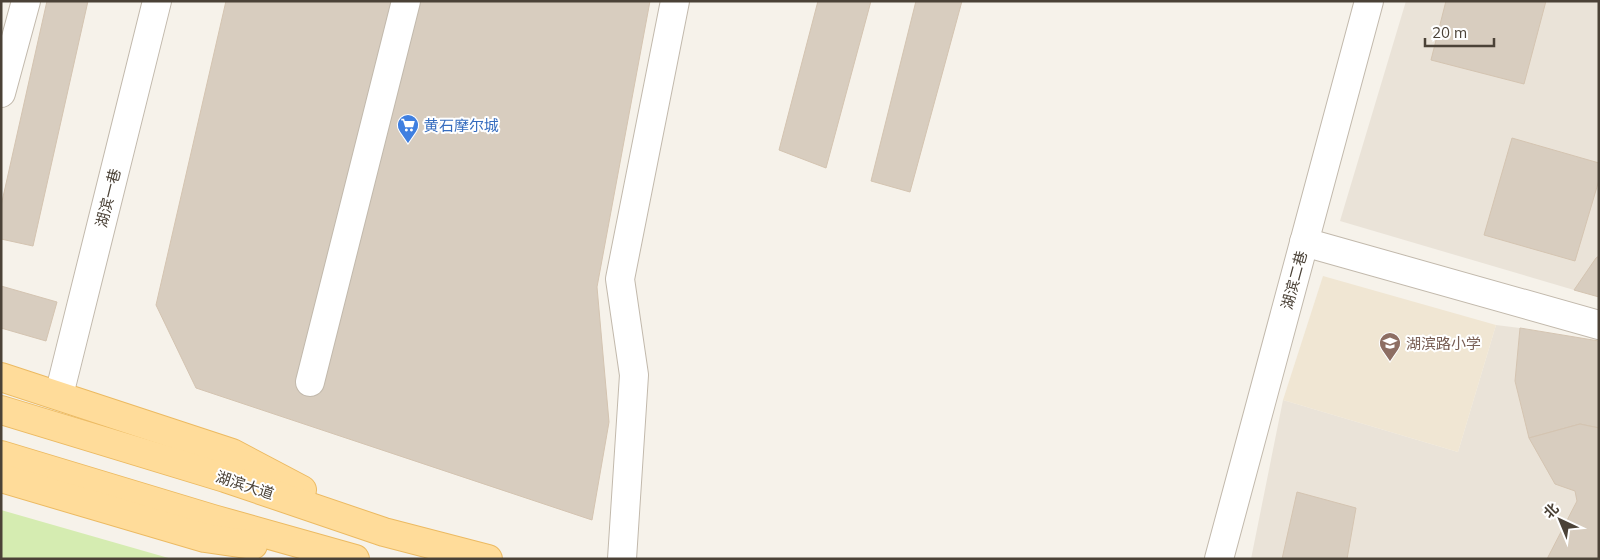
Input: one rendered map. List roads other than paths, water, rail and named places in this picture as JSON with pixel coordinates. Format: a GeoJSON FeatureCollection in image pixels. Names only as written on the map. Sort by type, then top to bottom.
{"type":"FeatureCollection","features":[{"type":"Feature","properties":{"kind":"main road"},"geometry":{"type":"LineString","coordinates":[[1,376],[232,453],[384,532]]}},
{"type":"Feature","properties":{"kind":"main road","name":"湖滨大道"},"geometry":{"type":"LineString","coordinates":[[1,410],[225,478],[384,532],[488,559]]}},
{"type":"Feature","properties":{"kind":"main road"},"geometry":{"type":"LineString","coordinates":[[1,455],[213,519],[355,559]]}},
{"type":"Feature","properties":{"kind":"main road"},"geometry":{"type":"LineString","coordinates":[[1,478],[205,538],[336,559]]}},
{"type":"Feature","properties":{"kind":"street"},"geometry":{"type":"LineString","coordinates":[[1,93],[26,1]]}},
{"type":"Feature","properties":{"kind":"street","name":"湖滨一巷"},"geometry":{"type":"LineString","coordinates":[[59,395],[157,1]]}},
{"type":"Feature","properties":{"kind":"street"},"geometry":{"type":"LineString","coordinates":[[310,382],[406,1]]}},
{"type":"Feature","properties":{"kind":"street","name":"湖滨二巷"},"geometry":{"type":"LineString","coordinates":[[1218,559],[1369,1]]}},
{"type":"Feature","properties":{"kind":"street"},"geometry":{"type":"LineString","coordinates":[[622,559],[634,375],[620,280],[673,2]]}},
{"type":"Feature","properties":{"kind":"street"},"geometry":{"type":"LineString","coordinates":[[1304,242],[1599,324]]}},
{"type":"Feature","properties":{"kind":"place","name":"黄石摩尔城"},"geometry":{"type":"Point","coordinates":[408,144]}},
{"type":"Feature","properties":{"kind":"place","name":"湖滨路小学"},"geometry":{"type":"Point","coordinates":[1390,362]}}]}
